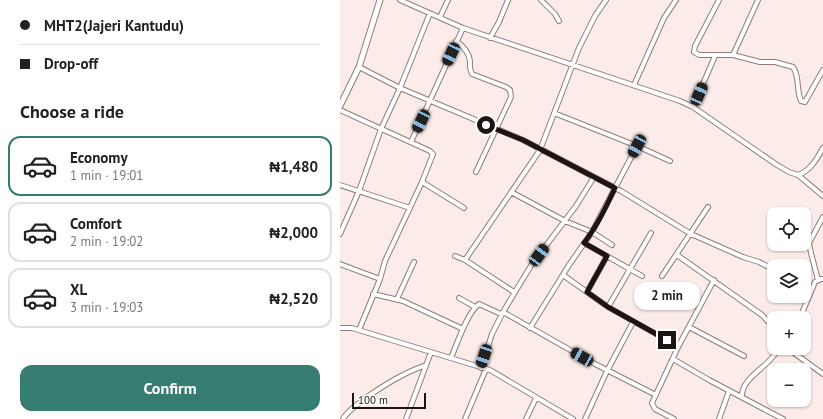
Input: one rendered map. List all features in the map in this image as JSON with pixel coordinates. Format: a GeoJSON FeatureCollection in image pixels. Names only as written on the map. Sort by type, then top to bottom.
{"type":"FeatureCollection","features":[{"type":"Feature","properties":{"kind":"street"},"geometry":{"type":"LineString","coordinates":[[340,106],[341,100],[359,67],[380,0]]}},
{"type":"Feature","properties":{"kind":"street"},"geometry":{"type":"LineString","coordinates":[[400,0],[463,28],[490,38],[634,85],[693,107],[777,165],[798,175],[823,196]]}},
{"type":"Feature","properties":{"kind":"street"},"geometry":{"type":"LineString","coordinates":[[440,17],[448,0]]}},
{"type":"Feature","properties":{"kind":"street"},"geometry":{"type":"LineString","coordinates":[[490,38],[499,22],[508,0]]}},
{"type":"Feature","properties":{"kind":"street"},"geometry":{"type":"LineString","coordinates":[[541,0],[555,14],[559,21]]}},
{"type":"Feature","properties":{"kind":"street"},"geometry":{"type":"LineString","coordinates":[[465,260],[540,150],[572,65],[595,16],[606,0]]}},
{"type":"Feature","properties":{"kind":"street"},"geometry":{"type":"LineString","coordinates":[[634,85],[661,25],[676,0]]}},
{"type":"Feature","properties":{"kind":"street"},"geometry":{"type":"LineString","coordinates":[[719,0],[694,52],[699,55],[733,55],[755,61],[775,62],[793,67],[796,72],[798,91],[801,101],[805,102],[823,70]]}},
{"type":"Feature","properties":{"kind":"street"},"geometry":{"type":"LineString","coordinates":[[733,55],[758,0]]}},
{"type":"Feature","properties":{"kind":"street"},"geometry":{"type":"LineString","coordinates":[[340,234],[359,191],[381,129],[400,88],[430,13]]}},
{"type":"Feature","properties":{"kind":"street"},"geometry":{"type":"LineString","coordinates":[[411,142],[463,28]]}},
{"type":"Feature","properties":{"kind":"street"},"geometry":{"type":"LineString","coordinates":[[456,42],[462,45],[468,54],[470,61],[469,67],[472,74],[506,87],[510,90],[511,96],[497,130],[476,172]]}},
{"type":"Feature","properties":{"kind":"street"},"geometry":{"type":"LineString","coordinates":[[693,107],[716,56]]}},
{"type":"Feature","properties":{"kind":"street"},"geometry":{"type":"LineString","coordinates":[[359,67],[400,88],[497,130],[506,132],[615,188],[692,234],[767,266]]}},
{"type":"Feature","properties":{"kind":"street"},"geometry":{"type":"LineString","coordinates":[[340,110],[411,142],[433,154],[422,182],[385,261],[380,279],[359,330]]}},
{"type":"Feature","properties":{"kind":"street"},"geometry":{"type":"LineString","coordinates":[[554,113],[637,146],[670,161]]}},
{"type":"Feature","properties":{"kind":"street"},"geometry":{"type":"LineString","coordinates":[[530,328],[605,210],[637,146]]}},
{"type":"Feature","properties":{"kind":"street"},"geometry":{"type":"LineString","coordinates":[[798,175],[810,168],[823,148]]}},
{"type":"Feature","properties":{"kind":"street"},"geometry":{"type":"LineString","coordinates":[[481,368],[492,334],[514,292],[532,264],[576,206],[594,177]]}},
{"type":"Feature","properties":{"kind":"street"},"geometry":{"type":"LineString","coordinates":[[422,182],[464,208]]}},
{"type":"Feature","properties":{"kind":"street"},"geometry":{"type":"LineString","coordinates":[[340,185],[410,208]]}},
{"type":"Feature","properties":{"kind":"street"},"geometry":{"type":"LineString","coordinates":[[511,192],[565,221],[592,232],[612,245]]}},
{"type":"Feature","properties":{"kind":"street"},"geometry":{"type":"LineString","coordinates":[[662,276],[692,234],[708,208]]}},
{"type":"Feature","properties":{"kind":"street"},"geometry":{"type":"LineString","coordinates":[[803,311],[815,282],[821,280],[810,253],[809,242],[823,217]]}},
{"type":"Feature","properties":{"kind":"street"},"geometry":{"type":"LineString","coordinates":[[608,307],[651,233]]}},
{"type":"Feature","properties":{"kind":"street"},"geometry":{"type":"LineString","coordinates":[[584,243],[642,276]]}},
{"type":"Feature","properties":{"kind":"street"},"geometry":{"type":"LineString","coordinates":[[677,255],[714,280],[762,315],[767,320]]}},
{"type":"Feature","properties":{"kind":"street"},"geometry":{"type":"LineString","coordinates":[[455,256],[465,260],[514,292]]}},
{"type":"Feature","properties":{"kind":"street"},"geometry":{"type":"LineString","coordinates":[[587,292],[607,256]]}},
{"type":"Feature","properties":{"kind":"street"},"geometry":{"type":"LineString","coordinates":[[397,300],[414,262]]}},
{"type":"Feature","properties":{"kind":"street"},"geometry":{"type":"LineString","coordinates":[[340,264],[380,279]]}},
{"type":"Feature","properties":{"kind":"street"},"geometry":{"type":"LineString","coordinates":[[563,275],[608,307],[633,322],[679,345]]}},
{"type":"Feature","properties":{"kind":"street"},"geometry":{"type":"LineString","coordinates":[[674,419],[655,409],[652,403],[688,327],[714,280]]}},
{"type":"Feature","properties":{"kind":"street"},"geometry":{"type":"LineString","coordinates":[[373,294],[397,300],[463,329]]}},
{"type":"Feature","properties":{"kind":"street"},"geometry":{"type":"LineString","coordinates":[[459,298],[475,307]]}},
{"type":"Feature","properties":{"kind":"street"},"geometry":{"type":"LineString","coordinates":[[451,358],[463,329],[475,307],[479,304],[502,313],[607,371],[656,395]]}},
{"type":"Feature","properties":{"kind":"street"},"geometry":{"type":"LineString","coordinates":[[585,419],[607,371],[633,322]]}},
{"type":"Feature","properties":{"kind":"street"},"geometry":{"type":"LineString","coordinates":[[688,327],[744,356]]}},
{"type":"Feature","properties":{"kind":"street"},"geometry":{"type":"LineString","coordinates":[[340,328],[352,328],[486,369],[573,419]]}},
{"type":"Feature","properties":{"kind":"street"},"geometry":{"type":"LineString","coordinates":[[406,419],[431,352]]}},
{"type":"Feature","properties":{"kind":"street"},"geometry":{"type":"LineString","coordinates":[[742,397],[742,392],[756,371],[767,363],[774,355]]}},
{"type":"Feature","properties":{"kind":"street"},"geometry":{"type":"LineString","coordinates":[[797,355],[823,374]]}},
{"type":"Feature","properties":{"kind":"street"},"geometry":{"type":"LineString","coordinates":[[673,359],[729,391],[783,419]]}},
{"type":"Feature","properties":{"kind":"street"},"geometry":{"type":"LineString","coordinates":[[344,419],[346,415],[358,404],[380,389],[402,375],[426,365]]}},
{"type":"Feature","properties":{"kind":"street"},"geometry":{"type":"LineString","coordinates":[[465,419],[486,369]]}},
{"type":"Feature","properties":{"kind":"street"},"geometry":{"type":"LineString","coordinates":[[718,419],[729,391]]}},
{"type":"Feature","properties":{"kind":"street"},"geometry":{"type":"LineString","coordinates":[[526,419],[536,398]]}},
{"type":"Feature","properties":{"kind":"route"},"geometry":{"type":"LineString","coordinates":[[486,125],[523,140],[615,188],[605,210],[584,243],[607,256],[587,292],[608,307],[667,340]]}}]}
